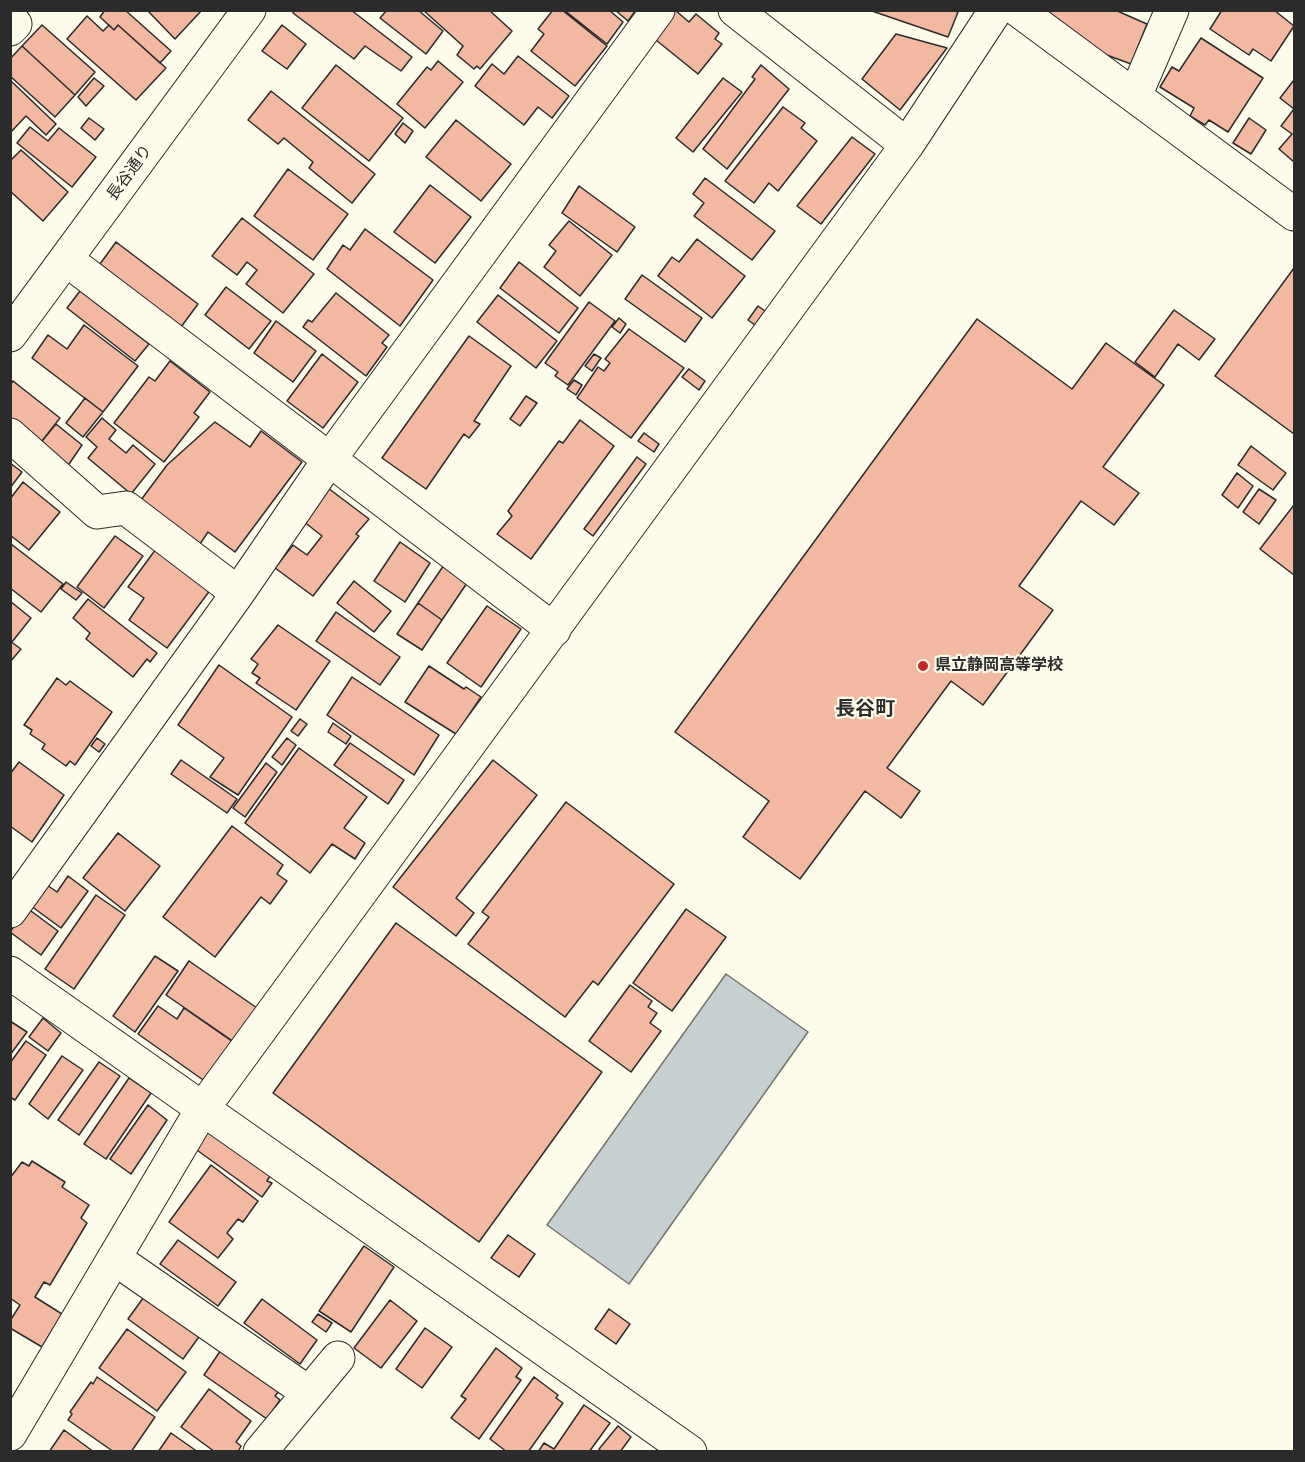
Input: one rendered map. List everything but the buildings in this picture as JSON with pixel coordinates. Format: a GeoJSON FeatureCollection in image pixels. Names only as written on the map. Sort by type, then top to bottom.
{"type":"FeatureCollection","features":[{"type":"Feature","properties":{"kind":"street","name":"長谷通り"},"geometry":{"type":"LineString","coordinates":[[10,335],[249,10]]}},
{"type":"Feature","properties":{"kind":"street"},"geometry":{"type":"LineString","coordinates":[[10,911],[238,592],[329,460],[658,10]]}},
{"type":"Feature","properties":{"kind":"street"},"geometry":{"type":"LineString","coordinates":[[735,10],[907,145]]}},
{"type":"Feature","properties":{"kind":"street"},"geometry":{"type":"LineString","coordinates":[[10,1434],[203,1108],[907,145],[996,10]]}},
{"type":"Feature","properties":{"kind":"street"},"geometry":{"type":"LineString","coordinates":[[1018,10],[1294,214]]}},
{"type":"Feature","properties":{"kind":"street"},"geometry":{"type":"LineString","coordinates":[[1135,96],[1172,10]]}},
{"type":"Feature","properties":{"kind":"street"},"geometry":{"type":"LineString","coordinates":[[10,18],[15,24],[10,28]]}},
{"type":"Feature","properties":{"kind":"street"},"geometry":{"type":"LineString","coordinates":[[67,260],[554,630]]}},
{"type":"Feature","properties":{"kind":"street"},"geometry":{"type":"LineString","coordinates":[[10,435],[97,512],[126,508],[238,592]]}},
{"type":"Feature","properties":{"kind":"street"},"geometry":{"type":"LineString","coordinates":[[10,973],[690,1452]]}},
{"type":"Feature","properties":{"kind":"street"},"geometry":{"type":"LineString","coordinates":[[114,1258],[309,1393]]}},
{"type":"Feature","properties":{"kind":"street"},"geometry":{"type":"LineString","coordinates":[[260,1452],[338,1358]]}},
{"type":"Feature","properties":{"kind":"shaded area"},"geometry":{"type":"Polygon","coordinates":[[[726,974],[808,1032],[629,1284],[547,1225],[726,974]]]}},
{"type":"Feature","properties":{"kind":"place","name":"県立静岡高等学校"},"geometry":{"type":"Point","coordinates":[923,666]}},
{"type":"Feature","properties":{"kind":"district","name":"長谷町"},"geometry":{"type":"Point","coordinates":[865,710]}}]}
